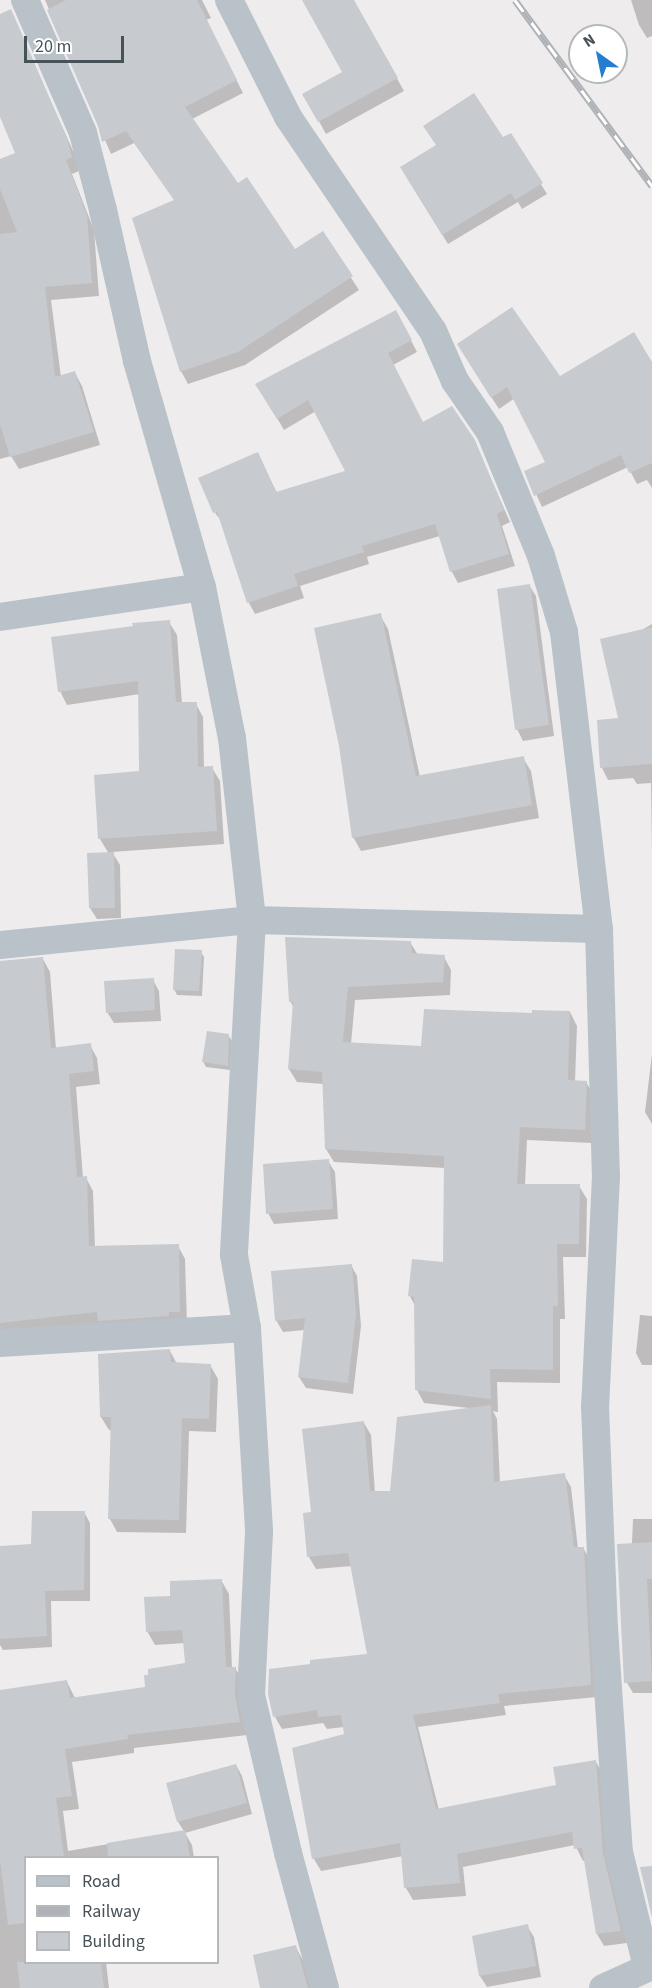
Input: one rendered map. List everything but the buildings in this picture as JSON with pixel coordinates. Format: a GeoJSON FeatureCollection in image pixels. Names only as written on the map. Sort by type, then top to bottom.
{"type":"FeatureCollection","features":[{"type":"Feature","properties":{"kind":"street"},"geometry":{"type":"LineString","coordinates":[[25,0],[83,133],[137,361],[202,587],[232,738],[252,920],[234,1254],[247,1328],[260,1532],[251,1695],[288,1853],[325,1988]]}},
{"type":"Feature","properties":{"kind":"street"},"geometry":{"type":"LineString","coordinates":[[229,0],[288,117],[433,331],[455,381],[490,432],[541,556],[564,632],[599,929],[606,1176],[595,1406],[604,1628],[619,1852],[649,1966],[603,1988]]}},
{"type":"Feature","properties":{"kind":"street"},"geometry":{"type":"LineString","coordinates":[[0,617],[202,587]]}},
{"type":"Feature","properties":{"kind":"street"},"geometry":{"type":"LineString","coordinates":[[0,945],[252,920],[599,929]]}},
{"type":"Feature","properties":{"kind":"street"},"geometry":{"type":"LineString","coordinates":[[0,1343],[247,1328]]}},
{"type":"Feature","properties":{"kind":"railway"},"geometry":{"type":"LineString","coordinates":[[515,0],[652,186]]}}]}
